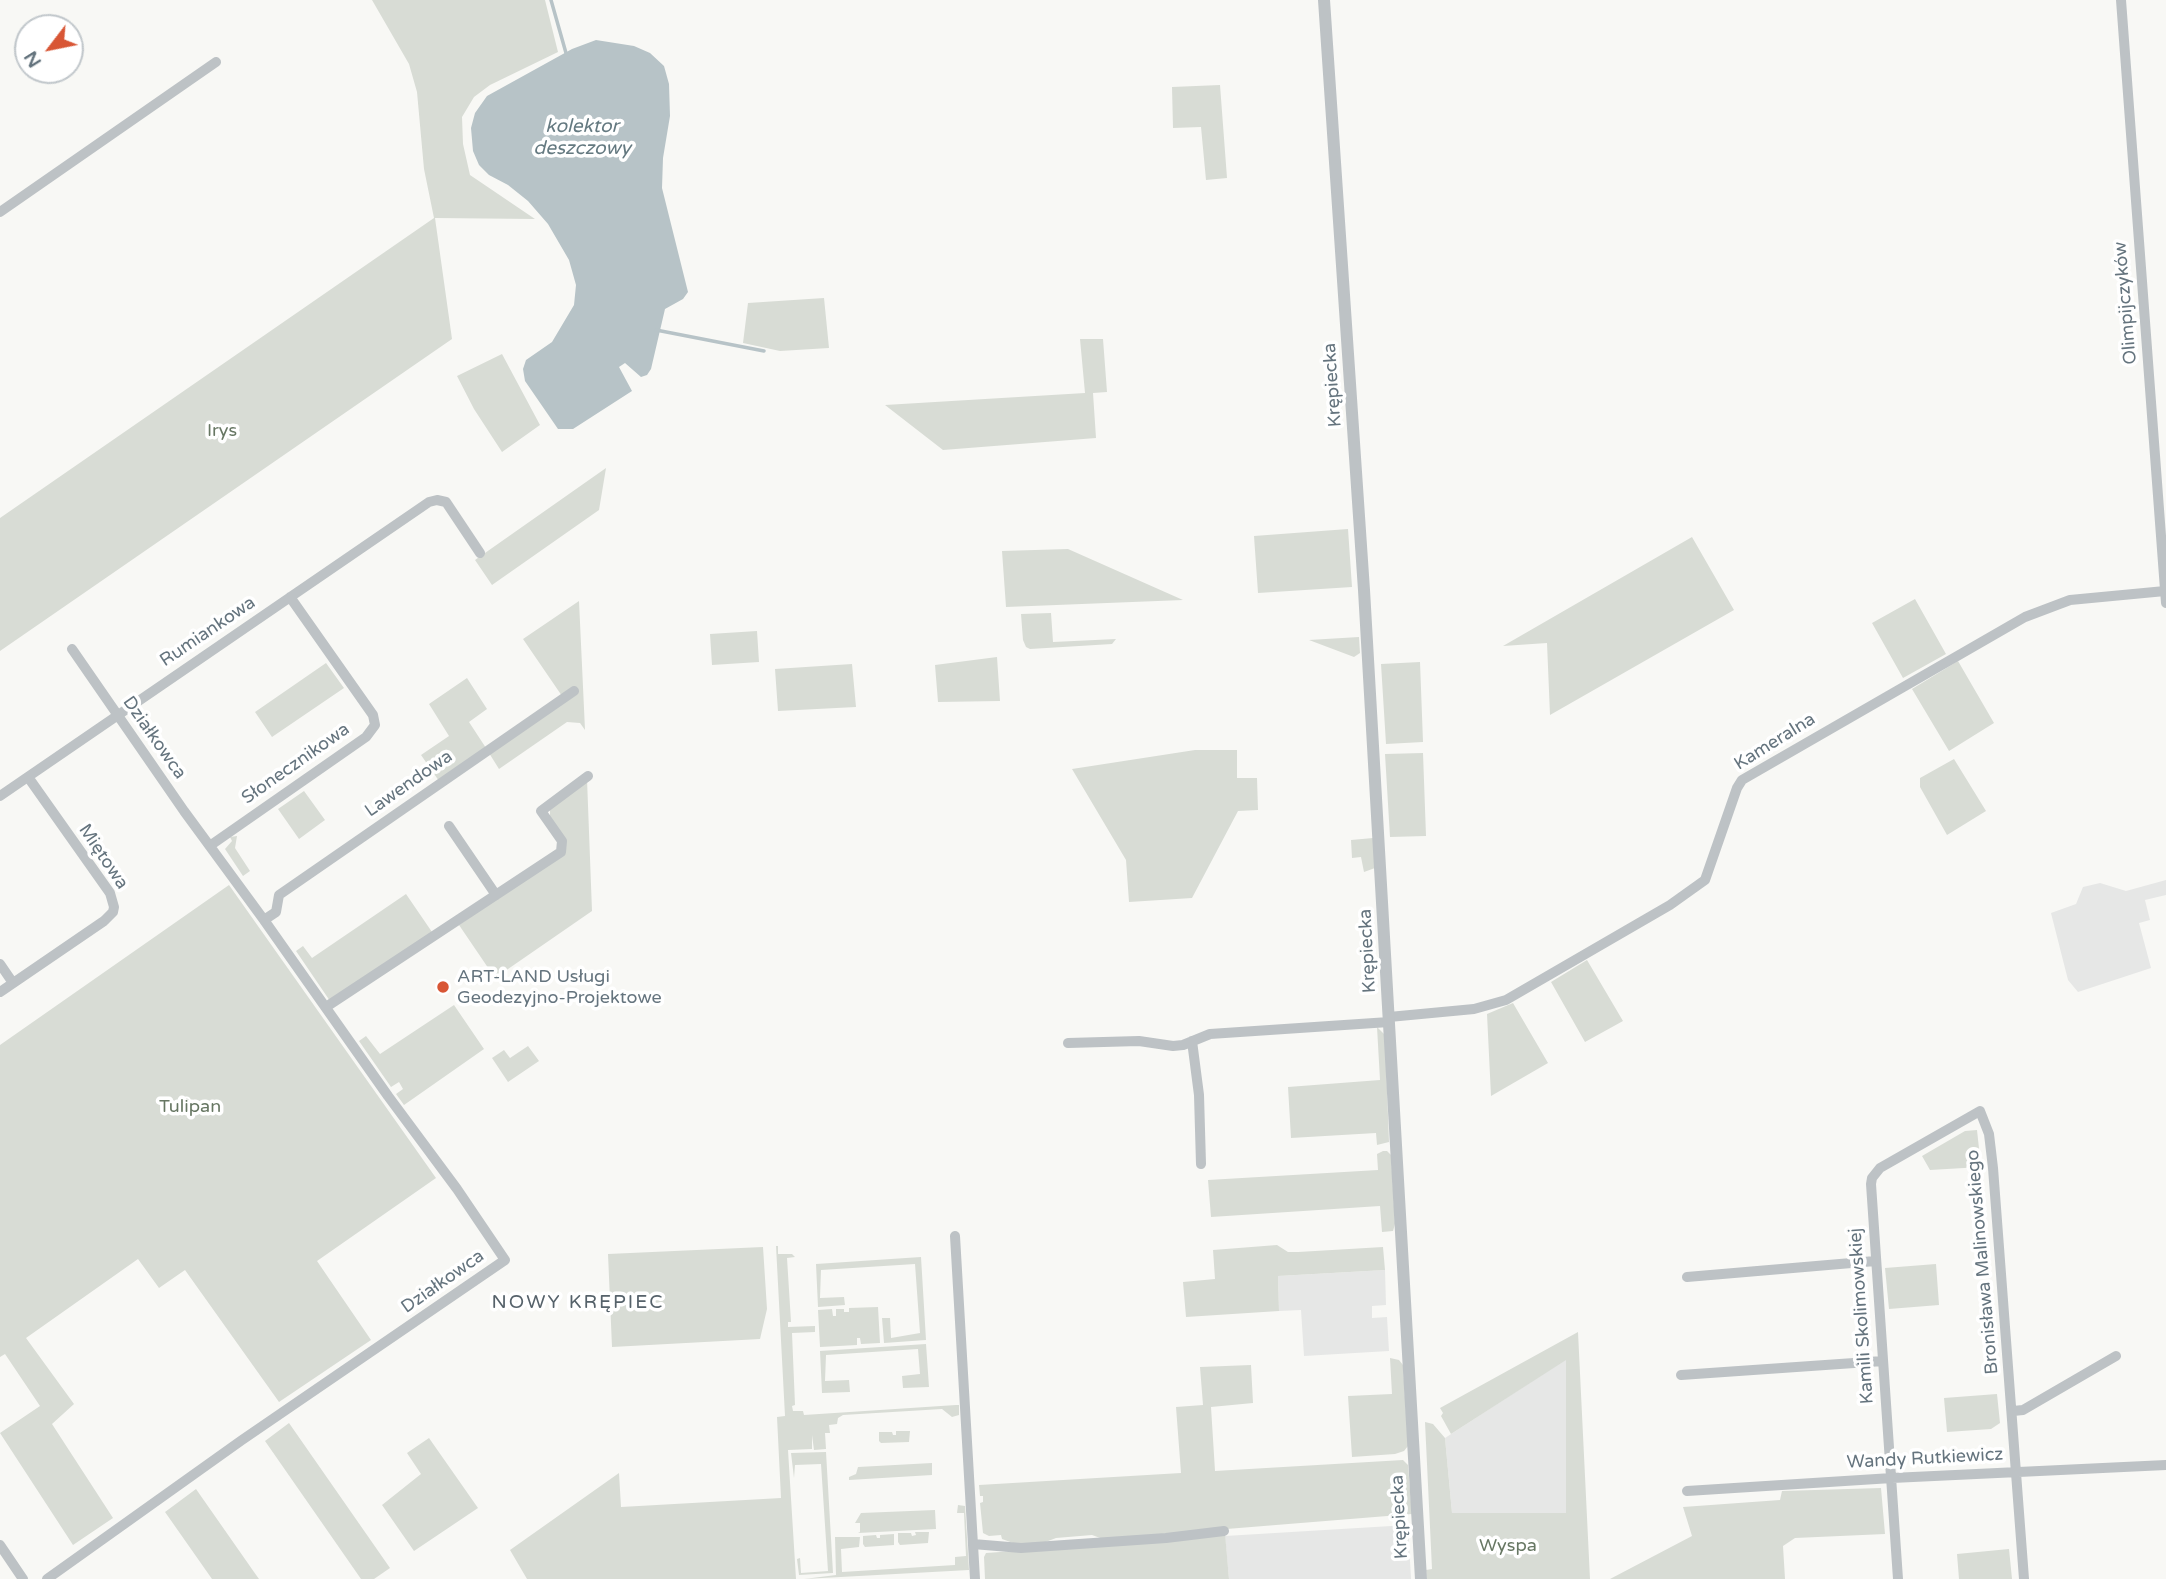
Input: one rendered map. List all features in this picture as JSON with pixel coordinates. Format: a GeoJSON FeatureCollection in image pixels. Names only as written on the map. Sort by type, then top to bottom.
{"type":"FeatureCollection","features":[{"type":"Feature","properties":{"kind":"street","name":"Krępiecka"},"geometry":{"type":"LineString","coordinates":[[1324,0],[1389,1019],[1421,1579]]}},
{"type":"Feature","properties":{"kind":"street","name":"Olimpijczyków"},"geometry":{"type":"LineString","coordinates":[[2121,0],[2166,603]]}},
{"type":"Feature","properties":{"kind":"street"},"geometry":{"type":"LineString","coordinates":[[0,212],[216,62]]}},
{"type":"Feature","properties":{"kind":"street","name":"Rumiankowa"},"geometry":{"type":"LineString","coordinates":[[0,796],[423,506],[437,500],[446,502],[480,554]]}},
{"type":"Feature","properties":{"kind":"street","name":"Kameralna"},"geometry":{"type":"LineString","coordinates":[[1068,1042],[1139,1041],[1173,1046],[1209,1034],[1389,1019],[1474,1009],[1506,1000],[1670,905],[1705,880],[1742,780],[2025,617],[2070,600],[2165,591]]}},
{"type":"Feature","properties":{"kind":"street","name":"Słonecznikowa"},"geometry":{"type":"LineString","coordinates":[[211,845],[366,737],[375,725],[373,715],[290,597]]}},
{"type":"Feature","properties":{"kind":"street","name":"Działkowca"},"geometry":{"type":"LineString","coordinates":[[47,1579],[242,1440],[505,1260],[457,1189],[184,811],[72,649]]}},
{"type":"Feature","properties":{"kind":"street","name":"Lawendowa"},"geometry":{"type":"LineString","coordinates":[[264,920],[276,912],[279,895],[574,691]]}},
{"type":"Feature","properties":{"kind":"street"},"geometry":{"type":"LineString","coordinates":[[326,1007],[561,852],[562,841],[541,811],[587,776]]}},
{"type":"Feature","properties":{"kind":"street","name":"Miętowa"},"geometry":{"type":"LineString","coordinates":[[0,992],[104,921],[114,907],[110,893],[28,777]]}},
{"type":"Feature","properties":{"kind":"street"},"geometry":{"type":"LineString","coordinates":[[449,826],[496,895]]}},
{"type":"Feature","properties":{"kind":"street"},"geometry":{"type":"LineString","coordinates":[[0,964],[13,983]]}},
{"type":"Feature","properties":{"kind":"street"},"geometry":{"type":"LineString","coordinates":[[1192,1041],[1199,1095],[1201,1164]]}},
{"type":"Feature","properties":{"kind":"street","name":"Kamili Skolimowskiej"},"geometry":{"type":"LineString","coordinates":[[1898,1579],[1870,1193],[1875,1172],[1980,1111]]}},
{"type":"Feature","properties":{"kind":"street","name":"Bronisława Malinowskiego"},"geometry":{"type":"LineString","coordinates":[[1980,1111],[1989,1134],[2013,1411],[2024,1579]]}},
{"type":"Feature","properties":{"kind":"street"},"geometry":{"type":"LineString","coordinates":[[955,1236],[975,1579]]}},
{"type":"Feature","properties":{"kind":"street"},"geometry":{"type":"LineString","coordinates":[[1687,1277],[1875,1261]]}},
{"type":"Feature","properties":{"kind":"street"},"geometry":{"type":"LineString","coordinates":[[2013,1411],[2023,1410],[2116,1356]]}},
{"type":"Feature","properties":{"kind":"street"},"geometry":{"type":"LineString","coordinates":[[1681,1375],[1883,1361]]}},
{"type":"Feature","properties":{"kind":"street","name":"Wandy Rutkiewicz"},"geometry":{"type":"LineString","coordinates":[[1687,1491],[2166,1465]]}},
{"type":"Feature","properties":{"kind":"street"},"geometry":{"type":"LineString","coordinates":[[973,1544],[1021,1548],[1119,1542],[1224,1531]]}},
{"type":"Feature","properties":{"kind":"street"},"geometry":{"type":"LineString","coordinates":[[0,1545],[23,1579]]}},
{"type":"Feature","properties":{"kind":"shaded area"},"geometry":{"type":"Polygon","coordinates":[[[2166,880],[2166,895],[2145,900],[2150,920],[2139,923],[2151,968],[2078,992],[2068,980],[2051,913],[2076,904],[2083,887],[2100,883],[2126,891],[2166,880]]]}},
{"type":"Feature","properties":{"kind":"shaded area"},"geometry":{"type":"Polygon","coordinates":[[[1385,1270],[1386,1305],[1372,1306],[1372,1318],[1387,1317],[1389,1351],[1304,1356],[1301,1310],[1279,1311],[1278,1276],[1385,1270]]]}},
{"type":"Feature","properties":{"kind":"shaded area"},"geometry":{"type":"Polygon","coordinates":[[[1566,1359],[1566,1513],[1452,1513],[1445,1438],[1566,1359]]]}},
{"type":"Feature","properties":{"kind":"shaded area"},"geometry":{"type":"Polygon","coordinates":[[[1408,1525],[1411,1579],[1229,1579],[1225,1536],[1408,1525]]]}},
{"type":"Feature","properties":{"kind":"green space","name":"Irys"},"geometry":{"type":"Polygon","coordinates":[[[372,0],[545,0],[558,52],[490,85],[474,97],[462,117],[463,144],[470,175],[535,219],[435,218],[452,339],[0,651],[0,518],[434,218],[424,169],[417,92],[409,64],[372,0]]]}},
{"type":"Feature","properties":{"kind":"green space"},"geometry":{"type":"Polygon","coordinates":[[[1220,85],[1227,178],[1206,180],[1201,127],[1173,128],[1172,87],[1220,85]]]}},
{"type":"Feature","properties":{"kind":"green space"},"geometry":{"type":"Polygon","coordinates":[[[824,298],[829,348],[780,351],[743,343],[748,303],[824,298]]]}},
{"type":"Feature","properties":{"kind":"green space"},"geometry":{"type":"Polygon","coordinates":[[[1080,339],[1103,339],[1107,392],[1093,393],[1096,438],[943,450],[885,405],[1085,393],[1080,339]]]}},
{"type":"Feature","properties":{"kind":"green space"},"geometry":{"type":"Polygon","coordinates":[[[502,354],[540,425],[502,452],[474,409],[457,376],[502,354]]]}},
{"type":"Feature","properties":{"kind":"green space"},"geometry":{"type":"Polygon","coordinates":[[[606,468],[599,510],[492,585],[475,560],[606,468]]]}},
{"type":"Feature","properties":{"kind":"green space"},"geometry":{"type":"Polygon","coordinates":[[[1348,529],[1352,587],[1258,593],[1254,536],[1348,529]]]}},
{"type":"Feature","properties":{"kind":"green space"},"geometry":{"type":"Polygon","coordinates":[[[1692,537],[1734,610],[1550,715],[1547,643],[1503,646],[1692,537]]]}},
{"type":"Feature","properties":{"kind":"green space"},"geometry":{"type":"Polygon","coordinates":[[[1068,549],[1183,600],[1006,607],[1002,551],[1068,549]]]}},
{"type":"Feature","properties":{"kind":"green space"},"geometry":{"type":"Polygon","coordinates":[[[1915,599],[1946,654],[1903,678],[1872,623],[1915,599]]]}},
{"type":"Feature","properties":{"kind":"green space"},"geometry":{"type":"Polygon","coordinates":[[[579,601],[585,730],[580,723],[567,722],[499,769],[489,753],[562,696],[523,639],[579,601]]]}},
{"type":"Feature","properties":{"kind":"green space"},"geometry":{"type":"Polygon","coordinates":[[[1051,613],[1053,642],[1116,639],[1112,644],[1030,649],[1026,647],[1021,614],[1051,613]]]}},
{"type":"Feature","properties":{"kind":"green space"},"geometry":{"type":"Polygon","coordinates":[[[757,631],[759,662],[712,665],[710,634],[757,631]]]}},
{"type":"Feature","properties":{"kind":"green space"},"geometry":{"type":"Polygon","coordinates":[[[1359,637],[1360,653],[1354,657],[1309,640],[1359,637]]]}},
{"type":"Feature","properties":{"kind":"green space"},"geometry":{"type":"Polygon","coordinates":[[[997,657],[1000,701],[938,702],[935,665],[997,657]]]}},
{"type":"Feature","properties":{"kind":"green space"},"geometry":{"type":"Polygon","coordinates":[[[1958,661],[1994,723],[1949,751],[1912,689],[1958,661]]]}},
{"type":"Feature","properties":{"kind":"green space"},"geometry":{"type":"Polygon","coordinates":[[[1420,662],[1423,742],[1386,744],[1381,664],[1420,662]]]}},
{"type":"Feature","properties":{"kind":"green space"},"geometry":{"type":"Polygon","coordinates":[[[326,663],[344,688],[272,737],[255,712],[326,663]]]}},
{"type":"Feature","properties":{"kind":"green space"},"geometry":{"type":"Polygon","coordinates":[[[852,664],[856,707],[778,711],[775,669],[852,664]]]}},
{"type":"Feature","properties":{"kind":"green space"},"geometry":{"type":"Polygon","coordinates":[[[467,678],[487,709],[469,722],[486,748],[439,781],[421,755],[449,736],[429,704],[467,678]]]}},
{"type":"Feature","properties":{"kind":"green space"},"geometry":{"type":"Polygon","coordinates":[[[1195,750],[1237,750],[1237,778],[1257,778],[1258,810],[1238,811],[1192,898],[1129,902],[1126,860],[1072,769],[1195,750]]]}},
{"type":"Feature","properties":{"kind":"green space"},"geometry":{"type":"Polygon","coordinates":[[[1423,753],[1426,836],[1390,837],[1385,754],[1423,753]]]}},
{"type":"Feature","properties":{"kind":"green space"},"geometry":{"type":"Polygon","coordinates":[[[1954,759],[1986,811],[1947,835],[1920,787],[1920,778],[1954,759]]]}},
{"type":"Feature","properties":{"kind":"green space"},"geometry":{"type":"Polygon","coordinates":[[[587,779],[592,911],[495,978],[459,925],[566,851],[550,817],[550,809],[587,779]]]}},
{"type":"Feature","properties":{"kind":"green space"},"geometry":{"type":"Polygon","coordinates":[[[304,791],[325,820],[299,839],[278,809],[304,791]]]}},
{"type":"Feature","properties":{"kind":"green space"},"geometry":{"type":"Polygon","coordinates":[[[237,836],[235,848],[250,871],[243,876],[225,849],[232,841],[230,837],[237,836]]]}},
{"type":"Feature","properties":{"kind":"green space"},"geometry":{"type":"Polygon","coordinates":[[[1373,838],[1375,868],[1364,872],[1361,857],[1352,858],[1351,840],[1373,838]]]}},
{"type":"Feature","properties":{"kind":"green space","name":"Tulipan"},"geometry":{"type":"Polygon","coordinates":[[[229,885],[436,1178],[317,1261],[371,1340],[279,1402],[185,1270],[159,1288],[138,1259],[26,1338],[74,1404],[52,1424],[113,1518],[73,1545],[0,1433],[40,1406],[5,1354],[0,1357],[0,1045],[229,885]]]}},
{"type":"Feature","properties":{"kind":"green space"},"geometry":{"type":"Polygon","coordinates":[[[406,894],[432,932],[330,1001],[296,951],[303,946],[312,958],[406,894]]]}},
{"type":"Feature","properties":{"kind":"green space"},"geometry":{"type":"Polygon","coordinates":[[[1587,960],[1623,1021],[1585,1042],[1551,982],[1587,960]]]}},
{"type":"Feature","properties":{"kind":"green space"},"geometry":{"type":"Polygon","coordinates":[[[1513,1003],[1548,1063],[1491,1096],[1487,1014],[1513,1003]]]}},
{"type":"Feature","properties":{"kind":"green space"},"geometry":{"type":"Polygon","coordinates":[[[454,1005],[484,1049],[404,1105],[396,1094],[403,1089],[399,1082],[391,1087],[359,1041],[366,1036],[380,1054],[454,1005]]]}},
{"type":"Feature","properties":{"kind":"green space"},"geometry":{"type":"Polygon","coordinates":[[[1377,1027],[1385,1035],[1389,1142],[1377,1145],[1376,1133],[1291,1138],[1288,1087],[1380,1080],[1377,1027]]]}},
{"type":"Feature","properties":{"kind":"green space"},"geometry":{"type":"Polygon","coordinates":[[[528,1046],[539,1061],[508,1082],[492,1058],[504,1050],[510,1058],[528,1046]]]}},
{"type":"Feature","properties":{"kind":"green space"},"geometry":{"type":"Polygon","coordinates":[[[1977,1130],[1981,1167],[1930,1170],[1922,1156],[1965,1131],[1977,1130]]]}},
{"type":"Feature","properties":{"kind":"green space"},"geometry":{"type":"Polygon","coordinates":[[[1383,1151],[1391,1155],[1395,1224],[1393,1231],[1382,1232],[1380,1206],[1211,1217],[1208,1180],[1378,1170],[1377,1154],[1383,1151]]]}},
{"type":"Feature","properties":{"kind":"green space"},"geometry":{"type":"Polygon","coordinates":[[[1277,1245],[1288,1252],[1383,1247],[1385,1270],[1278,1276],[1279,1311],[1186,1317],[1183,1282],[1215,1279],[1213,1250],[1277,1245]]]}},
{"type":"Feature","properties":{"kind":"green space"},"geometry":{"type":"Polygon","coordinates":[[[776,1246],[778,1254],[792,1254],[795,1257],[787,1258],[791,1322],[788,1322],[788,1327],[815,1326],[815,1332],[792,1333],[793,1411],[803,1411],[804,1415],[959,1405],[959,1415],[952,1417],[942,1409],[843,1415],[838,1418],[837,1424],[829,1425],[830,1433],[825,1433],[826,1449],[814,1450],[812,1435],[812,1449],[788,1450],[796,1579],[527,1579],[510,1550],[619,1473],[621,1507],[781,1498],[777,1417],[785,1416],[776,1246]]]}},
{"type":"Feature","properties":{"kind":"green space"},"geometry":{"type":"Polygon","coordinates":[[[763,1247],[767,1309],[760,1339],[612,1347],[608,1254],[763,1247]]]}},
{"type":"Feature","properties":{"kind":"green space"},"geometry":{"type":"Polygon","coordinates":[[[921,1257],[926,1340],[884,1343],[882,1318],[890,1318],[891,1338],[920,1333],[915,1264],[821,1270],[820,1298],[844,1297],[845,1305],[818,1307],[816,1264],[921,1257]]]}},
{"type":"Feature","properties":{"kind":"green space"},"geometry":{"type":"Polygon","coordinates":[[[1936,1264],[1939,1305],[1889,1309],[1885,1268],[1936,1264]]]}},
{"type":"Feature","properties":{"kind":"green space"},"geometry":{"type":"Polygon","coordinates":[[[878,1307],[880,1343],[861,1344],[860,1338],[857,1338],[857,1345],[820,1347],[818,1310],[832,1309],[833,1316],[836,1316],[836,1309],[849,1312],[849,1308],[878,1307]]]}},
{"type":"Feature","properties":{"kind":"green space","name":"Wyspa"},"geometry":{"type":"Polygon","coordinates":[[[1578,1332],[1590,1579],[1427,1579],[1426,1570],[1432,1569],[1425,1422],[1433,1424],[1445,1438],[1452,1513],[1566,1513],[1566,1360],[1451,1434],[1441,1416],[1443,1413],[1440,1408],[1578,1332]]]}},
{"type":"Feature","properties":{"kind":"green space"},"geometry":{"type":"Polygon","coordinates":[[[926,1344],[929,1387],[903,1388],[902,1376],[920,1374],[918,1349],[826,1355],[825,1381],[849,1380],[850,1392],[822,1393],[820,1351],[926,1344]]]}},
{"type":"Feature","properties":{"kind":"green space"},"geometry":{"type":"Polygon","coordinates":[[[1390,1358],[1399,1360],[1403,1365],[1408,1446],[1404,1451],[1395,1454],[1352,1457],[1348,1396],[1392,1394],[1390,1358]]]}},
{"type":"Feature","properties":{"kind":"green space"},"geometry":{"type":"Polygon","coordinates":[[[1251,1365],[1253,1403],[1211,1407],[1215,1471],[1403,1460],[1408,1465],[1412,1514],[1103,1539],[1092,1535],[1056,1538],[1043,1543],[1013,1543],[1002,1539],[1001,1535],[989,1536],[983,1533],[980,1503],[983,1502],[983,1496],[980,1496],[979,1485],[1181,1473],[1176,1407],[1203,1405],[1200,1367],[1251,1365]]]}},
{"type":"Feature","properties":{"kind":"green space"},"geometry":{"type":"Polygon","coordinates":[[[1997,1394],[2000,1423],[1991,1429],[1947,1432],[1944,1398],[1997,1394]]]}},
{"type":"Feature","properties":{"kind":"green space"},"geometry":{"type":"Polygon","coordinates":[[[289,1423],[390,1568],[374,1579],[361,1579],[265,1441],[289,1423]]]}},
{"type":"Feature","properties":{"kind":"green space"},"geometry":{"type":"Polygon","coordinates":[[[896,1431],[910,1431],[909,1442],[879,1441],[879,1432],[892,1432],[896,1435],[896,1431]]]}},
{"type":"Feature","properties":{"kind":"green space"},"geometry":{"type":"Polygon","coordinates":[[[429,1438],[478,1508],[414,1551],[382,1505],[421,1474],[407,1453],[429,1438]]]}},
{"type":"Feature","properties":{"kind":"green space"},"geometry":{"type":"Polygon","coordinates":[[[826,1452],[833,1573],[799,1575],[797,1559],[800,1558],[801,1573],[828,1571],[821,1464],[795,1465],[794,1478],[791,1453],[826,1452]]]}},
{"type":"Feature","properties":{"kind":"green space"},"geometry":{"type":"Polygon","coordinates":[[[932,1463],[932,1475],[849,1480],[849,1477],[856,1474],[858,1467],[932,1463]]]}},
{"type":"Feature","properties":{"kind":"green space"},"geometry":{"type":"Polygon","coordinates":[[[1881,1488],[1885,1534],[1795,1538],[1783,1546],[1785,1579],[1610,1579],[1692,1536],[1683,1507],[1780,1500],[1782,1491],[1881,1488]]]}},
{"type":"Feature","properties":{"kind":"green space"},"geometry":{"type":"Polygon","coordinates":[[[196,1489],[259,1579],[212,1579],[165,1512],[196,1489]]]}},
{"type":"Feature","properties":{"kind":"green space"},"geometry":{"type":"Polygon","coordinates":[[[958,1505],[965,1506],[969,1570],[804,1579],[836,1575],[835,1537],[860,1537],[859,1547],[841,1549],[842,1572],[955,1565],[955,1557],[966,1556],[964,1513],[957,1513],[958,1505]]]}},
{"type":"Feature","properties":{"kind":"green space"},"geometry":{"type":"Polygon","coordinates":[[[935,1510],[936,1529],[858,1533],[860,1523],[855,1523],[861,1513],[935,1510]]]}},
{"type":"Feature","properties":{"kind":"green space"},"geometry":{"type":"Polygon","coordinates":[[[915,1532],[929,1532],[928,1543],[900,1545],[898,1533],[911,1533],[912,1536],[916,1535],[915,1532]]]}},
{"type":"Feature","properties":{"kind":"green space"},"geometry":{"type":"Polygon","coordinates":[[[1225,1533],[1229,1579],[985,1579],[986,1553],[1171,1540],[1225,1533]]]}},
{"type":"Feature","properties":{"kind":"green space"},"geometry":{"type":"Polygon","coordinates":[[[894,1534],[894,1545],[865,1547],[863,1544],[863,1536],[876,1535],[880,1538],[880,1535],[894,1534]]]}},
{"type":"Feature","properties":{"kind":"green space"},"geometry":{"type":"Polygon","coordinates":[[[2009,1549],[2012,1579],[1959,1579],[1957,1554],[2009,1549]]]}},
{"type":"Feature","properties":{"kind":"water","name":"kolektor deszczowy"},"geometry":{"type":"Polygon","coordinates":[[[596,40],[634,46],[650,53],[664,66],[669,84],[670,116],[663,158],[662,188],[688,292],[683,299],[665,309],[651,369],[647,375],[641,377],[625,363],[619,367],[632,391],[573,429],[558,429],[525,381],[523,369],[526,360],[552,342],[574,305],[576,285],[569,260],[548,224],[528,201],[508,185],[489,175],[479,165],[473,151],[471,128],[475,113],[487,96],[572,49],[596,40]]]}},
{"type":"Feature","properties":{"kind":"waterway"},"geometry":{"type":"LineString","coordinates":[[551,0],[566,53]]}},
{"type":"Feature","properties":{"kind":"waterway"},"geometry":{"type":"LineString","coordinates":[[656,330],[764,351]]}},
{"type":"Feature","properties":{"kind":"place","name":"ART-LAND Usługi Geodezyjno-Projektowe"},"geometry":{"type":"Point","coordinates":[443,987]}},
{"type":"Feature","properties":{"kind":"district","name":"NOWY KRĘPIEC"},"geometry":{"type":"Point","coordinates":[578,1303]}}]}
